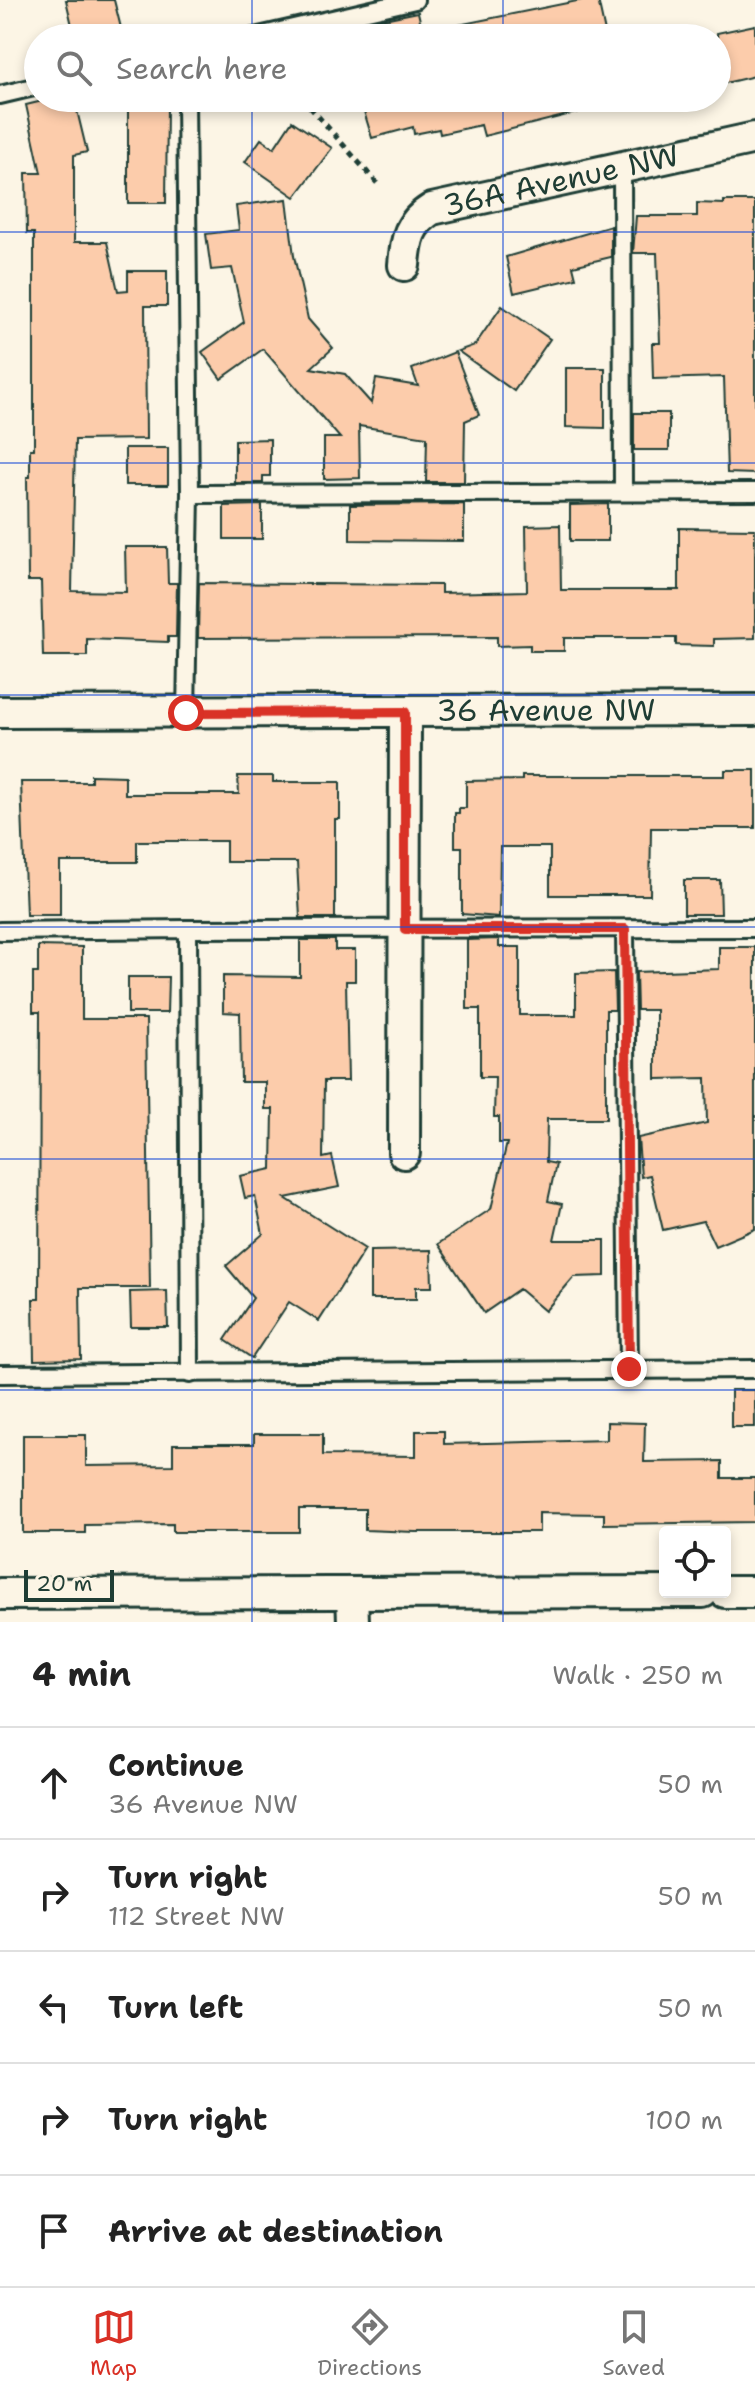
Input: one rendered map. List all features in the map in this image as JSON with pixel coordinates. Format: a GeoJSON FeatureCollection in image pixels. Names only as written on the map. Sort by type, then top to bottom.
{"type":"FeatureCollection","features":[{"type":"Feature","properties":{"kind":"street","name":"36A Avenue NW"},"geometry":{"type":"LineString","coordinates":[[404,265],[406,237],[414,223],[432,209],[755,138]]}},
{"type":"Feature","properties":{"kind":"street","name":"36 Avenue NW"},"geometry":{"type":"LineString","coordinates":[[0,712],[755,710]]}},
{"type":"Feature","properties":{"kind":"street"},"geometry":{"type":"LineString","coordinates":[[404,1153],[405,712]]}},
{"type":"Feature","properties":{"kind":"street"},"geometry":{"type":"LineString","coordinates":[[731,1592],[755,1592]]}},
{"type":"Feature","properties":{"kind":"street"},"geometry":{"type":"LineString","coordinates":[[0,1594],[352,1607],[659,1594]]}},
{"type":"Feature","properties":{"kind":"lane"},"geometry":{"type":"LineString","coordinates":[[311,24],[415,0]]}},
{"type":"Feature","properties":{"kind":"lane"},"geometry":{"type":"LineString","coordinates":[[0,95],[24,89]]}},
{"type":"Feature","properties":{"kind":"lane"},"geometry":{"type":"LineString","coordinates":[[186,112],[190,494],[186,713]]}},
{"type":"Feature","properties":{"kind":"lane"},"geometry":{"type":"LineString","coordinates":[[622,166],[623,492]]}},
{"type":"Feature","properties":{"kind":"lane"},"geometry":{"type":"LineString","coordinates":[[190,494],[755,492]]}},
{"type":"Feature","properties":{"kind":"lane"},"geometry":{"type":"LineString","coordinates":[[0,931],[755,928]]}},
{"type":"Feature","properties":{"kind":"lane"},"geometry":{"type":"LineString","coordinates":[[188,929],[190,1374]]}},
{"type":"Feature","properties":{"kind":"lane"},"geometry":{"type":"LineString","coordinates":[[625,929],[629,1369]]}},
{"type":"Feature","properties":{"kind":"lane"},"geometry":{"type":"LineString","coordinates":[[0,1374],[755,1369]]}},
{"type":"Feature","properties":{"kind":"path"},"geometry":{"type":"LineString","coordinates":[[314,112],[377,183]]}},
{"type":"Feature","properties":{"kind":"building"},"geometry":{"type":"Polygon","coordinates":[[[66,0],[114,0],[120,24],[72,24],[66,0]]]}},
{"type":"Feature","properties":{"kind":"building"},"geometry":{"type":"Polygon","coordinates":[[[582,0],[598,0],[603,24],[463,24],[582,0]]]}},
{"type":"Feature","properties":{"kind":"building"},"geometry":{"type":"Polygon","coordinates":[[[418,12],[421,24],[360,24],[418,12]]]}},
{"type":"Feature","properties":{"kind":"building"},"geometry":{"type":"Polygon","coordinates":[[[755,25],[755,76],[731,82],[731,30],[755,25]]]}},
{"type":"Feature","properties":{"kind":"building"},"geometry":{"type":"Polygon","coordinates":[[[28,112],[77,112],[87,152],[74,155],[74,242],[107,242],[118,291],[128,290],[128,271],[167,271],[167,306],[145,306],[146,439],[75,440],[72,591],[126,592],[125,547],[167,547],[168,583],[177,583],[176,637],[168,637],[168,642],[87,639],[87,656],[43,656],[41,581],[28,581],[27,477],[30,477],[30,449],[34,449],[34,233],[27,233],[26,173],[41,173],[28,112]]]}},
{"type":"Feature","properties":{"kind":"building"},"geometry":{"type":"Polygon","coordinates":[[[128,112],[167,112],[166,203],[128,203],[128,112]]]}},
{"type":"Feature","properties":{"kind":"building"},"geometry":{"type":"Polygon","coordinates":[[[364,112],[579,112],[484,136],[481,125],[440,134],[439,129],[414,134],[413,127],[372,138],[364,112]]]}},
{"type":"Feature","properties":{"kind":"building"},"geometry":{"type":"Polygon","coordinates":[[[292,121],[332,148],[295,197],[245,162],[261,139],[274,148],[292,121]]]}},
{"type":"Feature","properties":{"kind":"building"},"geometry":{"type":"Polygon","coordinates":[[[287,199],[294,256],[308,319],[333,348],[311,368],[345,374],[371,403],[376,379],[418,386],[412,369],[455,352],[479,415],[465,421],[464,482],[426,482],[427,437],[359,426],[360,478],[324,479],[324,438],[340,438],[263,349],[221,379],[202,352],[244,322],[232,268],[211,270],[206,234],[239,230],[236,206],[287,199]]]}},
{"type":"Feature","properties":{"kind":"building"},"geometry":{"type":"Polygon","coordinates":[[[724,201],[755,201],[755,474],[727,473],[724,377],[653,379],[652,343],[660,343],[657,253],[633,253],[636,216],[697,216],[697,203],[724,204],[724,201]]]}},
{"type":"Feature","properties":{"kind":"building"},"geometry":{"type":"Polygon","coordinates":[[[611,226],[611,257],[573,266],[576,278],[514,293],[506,257],[611,226]]]}},
{"type":"Feature","properties":{"kind":"building"},"geometry":{"type":"Polygon","coordinates":[[[502,306],[550,339],[514,391],[458,351],[475,345],[502,306]]]}},
{"type":"Feature","properties":{"kind":"building"},"geometry":{"type":"Polygon","coordinates":[[[566,368],[605,368],[605,428],[566,427],[566,368]]]}},
{"type":"Feature","properties":{"kind":"building"},"geometry":{"type":"Polygon","coordinates":[[[634,413],[669,413],[669,450],[634,450],[634,413]]]}},
{"type":"Feature","properties":{"kind":"building"},"geometry":{"type":"Polygon","coordinates":[[[270,439],[270,476],[263,476],[263,483],[235,483],[235,440],[270,439]]]}},
{"type":"Feature","properties":{"kind":"building"},"geometry":{"type":"Polygon","coordinates":[[[125,448],[168,448],[168,485],[125,485],[125,448]]]}},
{"type":"Feature","properties":{"kind":"building"},"geometry":{"type":"Polygon","coordinates":[[[464,504],[464,541],[350,540],[350,505],[464,504]]]}},
{"type":"Feature","properties":{"kind":"building"},"geometry":{"type":"Polygon","coordinates":[[[608,504],[608,541],[570,541],[570,505],[608,504]]]}},
{"type":"Feature","properties":{"kind":"building"},"geometry":{"type":"Polygon","coordinates":[[[262,505],[262,539],[224,539],[224,506],[262,505]]]}},
{"type":"Feature","properties":{"kind":"building"},"geometry":{"type":"Polygon","coordinates":[[[560,525],[561,590],[679,590],[679,528],[755,529],[755,638],[714,639],[714,646],[676,645],[676,638],[564,638],[564,651],[530,651],[530,645],[497,646],[497,637],[198,638],[199,583],[441,585],[441,593],[527,591],[526,526],[560,525]]]}},
{"type":"Feature","properties":{"kind":"building"},"geometry":{"type":"Polygon","coordinates":[[[725,770],[755,770],[755,828],[651,828],[650,895],[550,895],[550,847],[500,847],[499,917],[462,914],[462,847],[455,847],[455,813],[459,813],[459,808],[466,808],[466,781],[522,780],[522,776],[725,776],[725,770]]]}},
{"type":"Feature","properties":{"kind":"building"},"geometry":{"type":"Polygon","coordinates":[[[91,775],[125,776],[125,794],[239,794],[238,776],[273,776],[273,782],[340,782],[340,819],[335,819],[335,918],[300,918],[297,862],[226,862],[226,841],[137,841],[137,862],[60,862],[60,915],[26,915],[21,782],[91,782],[91,775]]]}},
{"type":"Feature","properties":{"kind":"building"},"geometry":{"type":"Polygon","coordinates":[[[684,880],[720,880],[721,914],[684,914],[684,880]]]}},
{"type":"Feature","properties":{"kind":"building"},"geometry":{"type":"Polygon","coordinates":[[[499,939],[499,947],[520,947],[520,1015],[576,1015],[576,973],[614,972],[615,1010],[606,1010],[606,1119],[547,1119],[546,1162],[556,1164],[548,1201],[562,1204],[554,1240],[605,1240],[605,1276],[574,1277],[545,1311],[519,1289],[484,1313],[438,1244],[491,1209],[507,1143],[499,1143],[499,1117],[494,1117],[495,1077],[480,1077],[480,1009],[467,1009],[467,940],[499,939]]]}},
{"type":"Feature","properties":{"kind":"building"},"geometry":{"type":"Polygon","coordinates":[[[300,940],[335,940],[335,950],[355,950],[355,981],[346,981],[348,1081],[324,1081],[323,1158],[332,1156],[339,1187],[285,1198],[365,1249],[319,1321],[289,1302],[252,1358],[225,1340],[253,1298],[226,1266],[263,1234],[255,1196],[245,1198],[240,1176],[272,1169],[273,1109],[265,1109],[265,1082],[241,1082],[240,1013],[223,1012],[223,976],[300,977],[300,940]]]}},
{"type":"Feature","properties":{"kind":"building"},"geometry":{"type":"Polygon","coordinates":[[[38,946],[82,947],[82,1019],[146,1019],[150,1288],[80,1288],[81,1359],[34,1360],[33,1299],[39,1299],[40,1012],[33,1012],[33,973],[38,973],[38,946]]]}},
{"type":"Feature","properties":{"kind":"building"},"geometry":{"type":"Polygon","coordinates":[[[719,947],[755,947],[755,1229],[715,1246],[703,1221],[663,1230],[650,1175],[641,1177],[638,1138],[707,1123],[706,1078],[656,1079],[656,1010],[637,1010],[636,972],[719,969],[719,947]]]}},
{"type":"Feature","properties":{"kind":"building"},"geometry":{"type":"Polygon","coordinates":[[[128,977],[168,977],[167,1013],[128,1013],[128,977]]]}},
{"type":"Feature","properties":{"kind":"building"},"geometry":{"type":"Polygon","coordinates":[[[431,1250],[432,1287],[416,1287],[416,1299],[370,1299],[370,1251],[431,1250]]]}},
{"type":"Feature","properties":{"kind":"building"},"geometry":{"type":"Polygon","coordinates":[[[167,1291],[168,1327],[131,1327],[130,1292],[167,1291]]]}},
{"type":"Feature","properties":{"kind":"building"},"geometry":{"type":"Polygon","coordinates":[[[731,1390],[755,1390],[755,1427],[731,1427],[731,1390]]]}},
{"type":"Feature","properties":{"kind":"building"},"geometry":{"type":"Polygon","coordinates":[[[607,1422],[645,1423],[644,1462],[722,1461],[722,1478],[755,1478],[755,1522],[604,1524],[604,1514],[539,1513],[539,1532],[415,1532],[365,1530],[365,1509],[299,1509],[299,1532],[173,1532],[173,1524],[85,1525],[85,1533],[23,1533],[23,1435],[86,1435],[86,1466],[173,1465],[173,1444],[254,1444],[254,1434],[323,1434],[323,1455],[416,1456],[416,1431],[444,1431],[444,1444],[607,1440],[607,1422]]]}},
{"type":"Feature","properties":{"kind":"route"},"geometry":{"type":"LineString","coordinates":[[186,713],[405,712],[405,929],[625,929],[629,1369]]}}]}
